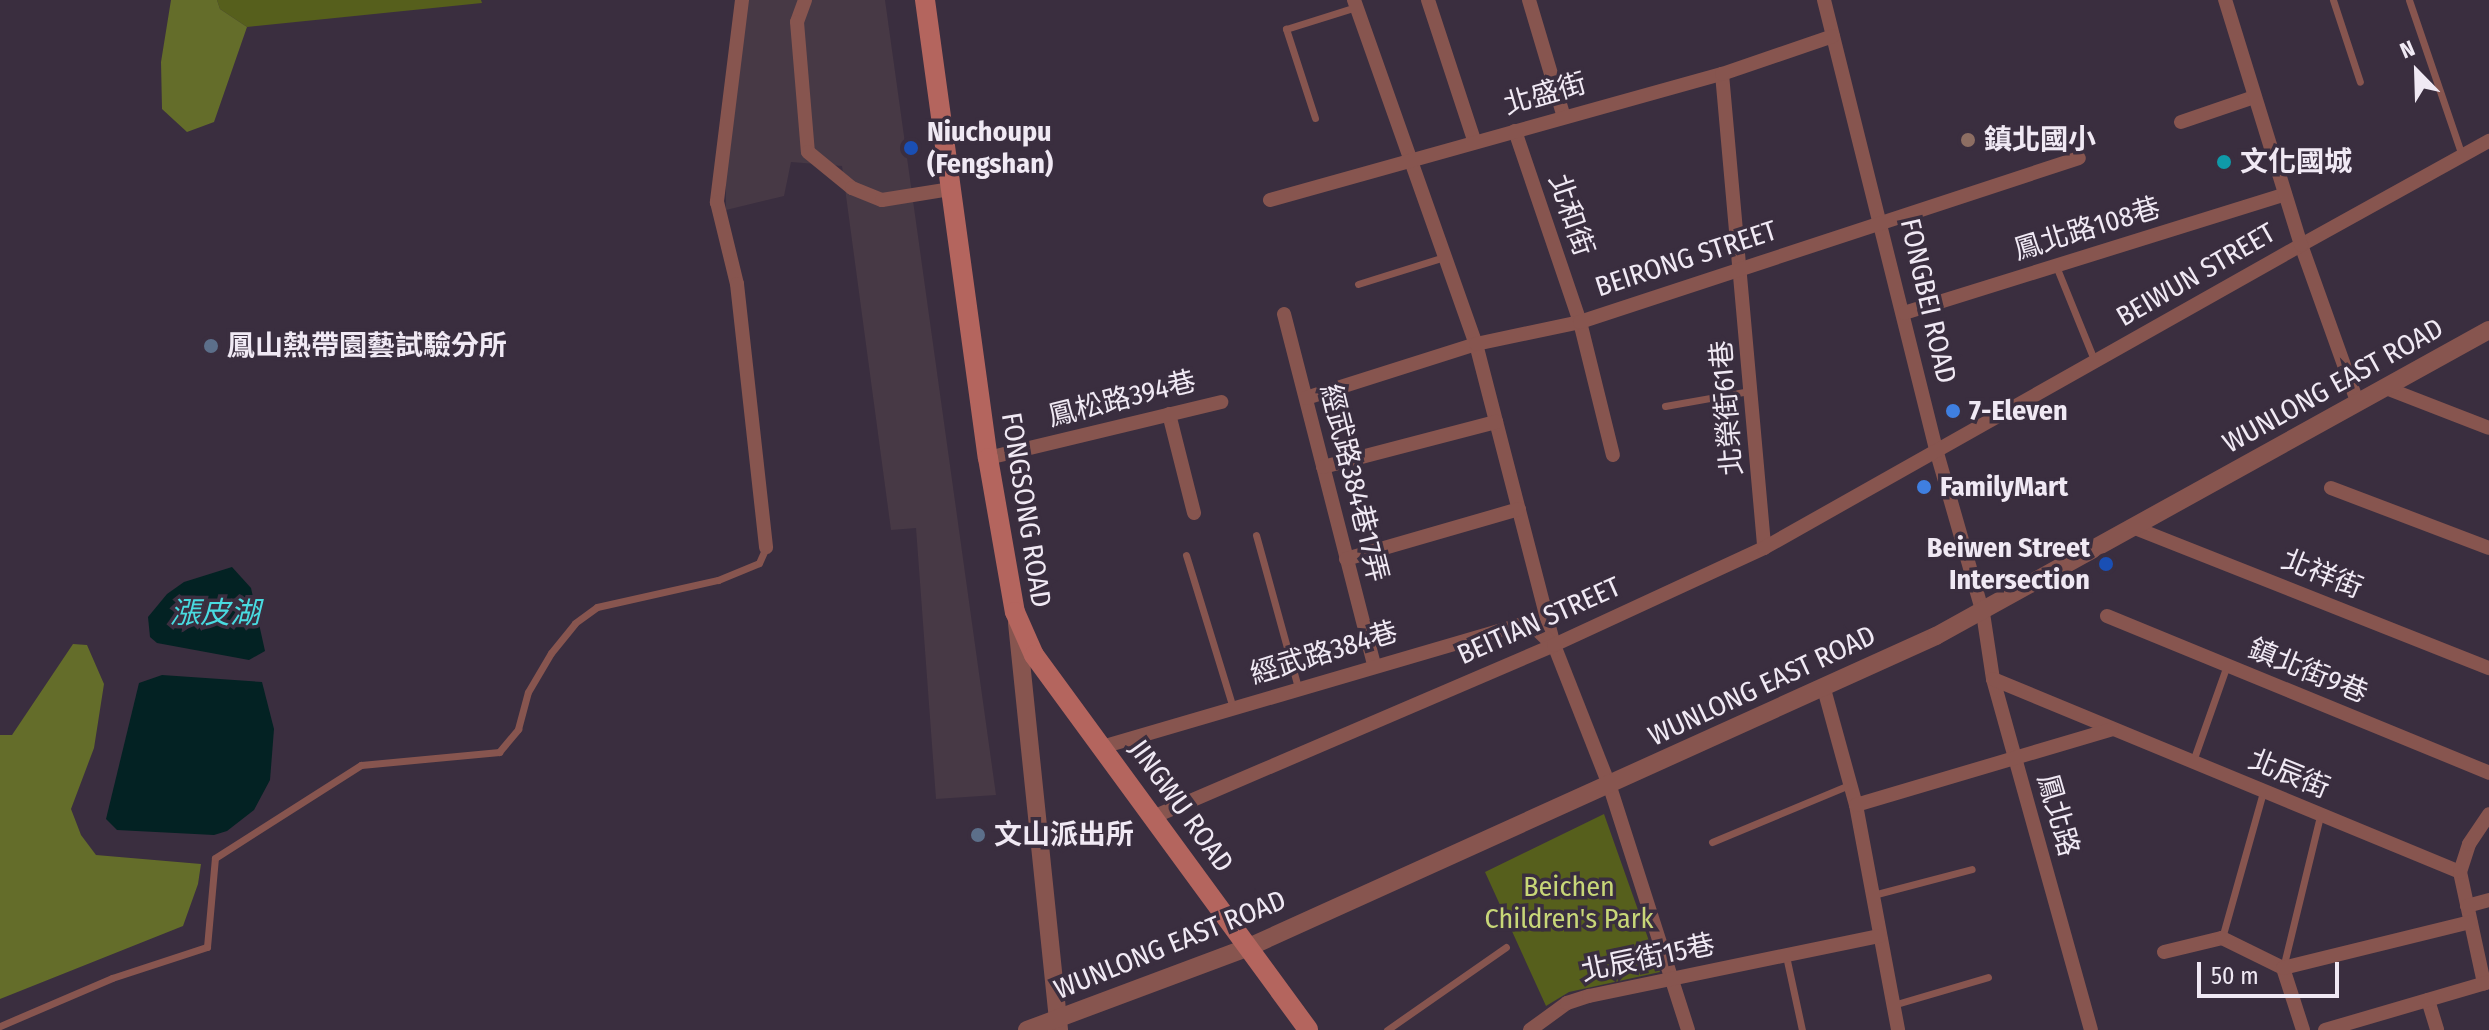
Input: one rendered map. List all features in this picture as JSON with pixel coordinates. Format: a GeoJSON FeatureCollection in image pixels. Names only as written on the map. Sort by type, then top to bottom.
{"type":"FeatureCollection","features":[{"type":"Feature","properties":{"kind":"main road","name":"FONGSONG ROAD"},"geometry":{"type":"LineString","coordinates":[[925,0],[988,458],[1015,612]]}},
{"type":"Feature","properties":{"kind":"main road","name":"JINGWU ROAD"},"geometry":{"type":"LineString","coordinates":[[1015,612],[1034,655],[1308,1030]]}},
{"type":"Feature","properties":{"kind":"street"},"geometry":{"type":"LineString","coordinates":[[742,0],[717,202],[737,284],[766,547]]}},
{"type":"Feature","properties":{"kind":"street"},"geometry":{"type":"LineString","coordinates":[[805,0],[797,22],[808,152],[852,188],[882,200],[951,189]]}},
{"type":"Feature","properties":{"kind":"street"},"geometry":{"type":"LineString","coordinates":[[1428,0],[1474,140]]}},
{"type":"Feature","properties":{"kind":"street"},"geometry":{"type":"LineString","coordinates":[[1529,0],[1563,114]]}},
{"type":"Feature","properties":{"kind":"street","name":"FONGBEI ROAD"},"geometry":{"type":"LineString","coordinates":[[1824,0],[1884,226],[1937,453],[1983,613]]}},
{"type":"Feature","properties":{"kind":"street","name":"BEIWUN STREET"},"geometry":{"type":"LineString","coordinates":[[1937,453],[2301,245],[2225,0]]}},
{"type":"Feature","properties":{"kind":"street"},"geometry":{"type":"LineString","coordinates":[[1355,4],[1476,344],[1554,645],[1610,787],[1688,1030]]}},
{"type":"Feature","properties":{"kind":"street","name":"北盛街"},"geometry":{"type":"LineString","coordinates":[[1270,200],[1474,140],[1515,131],[1563,114],[1722,74],[1833,36]]}},
{"type":"Feature","properties":{"kind":"street","name":"北榮街61巷"},"geometry":{"type":"LineString","coordinates":[[1722,74],[1764,548]]}},
{"type":"Feature","properties":{"kind":"street"},"geometry":{"type":"LineString","coordinates":[[2181,122],[2254,97]]}},
{"type":"Feature","properties":{"kind":"street","name":"北和街"},"geometry":{"type":"LineString","coordinates":[[1515,131],[1580,322],[1613,455]]}},
{"type":"Feature","properties":{"kind":"street"},"geometry":{"type":"LineString","coordinates":[[2358,404],[2301,245],[2489,141]]}},
{"type":"Feature","properties":{"kind":"street","name":"BEIRONG STREET"},"geometry":{"type":"LineString","coordinates":[[1306,398],[1476,344],[1580,322],[1741,265],[1884,226],[2079,158]]}},
{"type":"Feature","properties":{"kind":"street","name":"鳳北路108巷"},"geometry":{"type":"LineString","coordinates":[[1904,313],[2285,194]]}},
{"type":"Feature","properties":{"kind":"street","name":"經武路384巷17弄"},"geometry":{"type":"LineString","coordinates":[[1284,314],[1374,665]]}},
{"type":"Feature","properties":{"kind":"street","name":"WUNLONG EAST ROAD"},"geometry":{"type":"LineString","coordinates":[[1027,1030],[1058,1025],[1249,947],[1610,787],[1983,613],[2489,330]]}},
{"type":"Feature","properties":{"kind":"street"},"geometry":{"type":"LineString","coordinates":[[2386,388],[2489,428]]}},
{"type":"Feature","properties":{"kind":"street","name":"鳳松路394巷"},"geometry":{"type":"LineString","coordinates":[[988,458],[1221,402]]}},
{"type":"Feature","properties":{"kind":"street"},"geometry":{"type":"LineString","coordinates":[[1169,414],[1194,513]]}},
{"type":"Feature","properties":{"kind":"street"},"geometry":{"type":"LineString","coordinates":[[1323,467],[1496,422]]}},
{"type":"Feature","properties":{"kind":"street","name":"BEITIAN STREET"},"geometry":{"type":"LineString","coordinates":[[1153,817],[1554,645],[1764,548],[1937,453]]}},
{"type":"Feature","properties":{"kind":"street"},"geometry":{"type":"LineString","coordinates":[[2331,488],[2489,548]]}},
{"type":"Feature","properties":{"kind":"street"},"geometry":{"type":"LineString","coordinates":[[1346,559],[1519,509]]}},
{"type":"Feature","properties":{"kind":"street","name":"北祥街"},"geometry":{"type":"LineString","coordinates":[[2135,528],[2489,668]]}},
{"type":"Feature","properties":{"kind":"street","name":"FONGSONG ROAD"},"geometry":{"type":"LineString","coordinates":[[1015,612],[1058,1025]]}},
{"type":"Feature","properties":{"kind":"street","name":"鳳北路"},"geometry":{"type":"LineString","coordinates":[[1983,613],[1993,679],[2091,1030]]}},
{"type":"Feature","properties":{"kind":"street","name":"鎮北街9巷"},"geometry":{"type":"LineString","coordinates":[[2107,616],[2489,773]]}},
{"type":"Feature","properties":{"kind":"street","name":"經武路384巷"},"geometry":{"type":"LineString","coordinates":[[1102,747],[1529,622],[1554,645]]}},
{"type":"Feature","properties":{"kind":"street","name":"北辰街"},"geometry":{"type":"LineString","coordinates":[[1993,679],[2460,872]]}},
{"type":"Feature","properties":{"kind":"street"},"geometry":{"type":"LineString","coordinates":[[1824,689],[1856,805],[1898,1030]]}},
{"type":"Feature","properties":{"kind":"street"},"geometry":{"type":"LineString","coordinates":[[1856,805],[2015,761],[2112,729]]}},
{"type":"Feature","properties":{"kind":"street"},"geometry":{"type":"LineString","coordinates":[[2325,1030],[2486,982],[2460,872],[2469,844],[2489,814]]}},
{"type":"Feature","properties":{"kind":"street"},"geometry":{"type":"LineString","coordinates":[[2467,906],[2489,900]]}},
{"type":"Feature","properties":{"kind":"street"},"geometry":{"type":"LineString","coordinates":[[2164,952],[2222,938],[2283,968],[2470,922]]}},
{"type":"Feature","properties":{"kind":"street","name":"北辰街15巷"},"geometry":{"type":"LineString","coordinates":[[1530,1030],[1567,1003],[1880,936]]}},
{"type":"Feature","properties":{"kind":"street"},"geometry":{"type":"LineString","coordinates":[[2283,968],[2303,1030]]}},
{"type":"Feature","properties":{"kind":"street"},"geometry":{"type":"LineString","coordinates":[[2428,1000],[2437,1030]]}},
{"type":"Feature","properties":{"kind":"lane"},"geometry":{"type":"LineString","coordinates":[[2333,0],[2360,82]]}},
{"type":"Feature","properties":{"kind":"lane"},"geometry":{"type":"LineString","coordinates":[[2409,0],[2462,156]]}},
{"type":"Feature","properties":{"kind":"lane"},"geometry":{"type":"LineString","coordinates":[[1315,118],[1286,29],[1355,4]]}},
{"type":"Feature","properties":{"kind":"lane"},"geometry":{"type":"LineString","coordinates":[[1358,284],[1444,257]]}},
{"type":"Feature","properties":{"kind":"lane"},"geometry":{"type":"LineString","coordinates":[[2056,266],[2095,362]]}},
{"type":"Feature","properties":{"kind":"lane"},"geometry":{"type":"LineString","coordinates":[[1665,406],[1751,390]]}},
{"type":"Feature","properties":{"kind":"lane"},"geometry":{"type":"LineString","coordinates":[[1256,535],[1298,688]]}},
{"type":"Feature","properties":{"kind":"lane"},"geometry":{"type":"LineString","coordinates":[[0,1026],[112,978],[207,947],[215,858],[361,765],[499,752],[518,729],[528,692],[551,653],[575,623],[597,607],[718,580],[759,563],[766,547]]}},
{"type":"Feature","properties":{"kind":"lane"},"geometry":{"type":"LineString","coordinates":[[1186,555],[1233,708]]}},
{"type":"Feature","properties":{"kind":"lane"},"geometry":{"type":"LineString","coordinates":[[2193,763],[2227,665]]}},
{"type":"Feature","properties":{"kind":"lane"},"geometry":{"type":"LineString","coordinates":[[1712,842],[1851,784]]}},
{"type":"Feature","properties":{"kind":"lane"},"geometry":{"type":"LineString","coordinates":[[2222,938],[2263,792]]}},
{"type":"Feature","properties":{"kind":"lane"},"geometry":{"type":"LineString","coordinates":[[2283,968],[2320,816]]}},
{"type":"Feature","properties":{"kind":"lane"},"geometry":{"type":"LineString","coordinates":[[1873,895],[1972,869]]}},
{"type":"Feature","properties":{"kind":"lane"},"geometry":{"type":"LineString","coordinates":[[1387,1030],[1506,947]]}},
{"type":"Feature","properties":{"kind":"lane"},"geometry":{"type":"LineString","coordinates":[[1786,956],[1802,1030]]}},
{"type":"Feature","properties":{"kind":"lane"},"geometry":{"type":"LineString","coordinates":[[1893,1005],[1988,977]]}},
{"type":"Feature","properties":{"kind":"shaded area"},"geometry":{"type":"Polygon","coordinates":[[[745,0],[885,0],[996,795],[936,799],[916,528],[891,530],[842,166],[791,162],[784,196],[726,210],[726,136],[745,0]]]}},
{"type":"Feature","properties":{"kind":"green space"},"geometry":{"type":"Polygon","coordinates":[[[171,0],[217,0],[220,9],[247,27],[214,122],[187,132],[162,109],[161,62],[171,0]]]}},
{"type":"Feature","properties":{"kind":"green space"},"geometry":{"type":"Polygon","coordinates":[[[217,0],[481,0],[482,3],[247,27],[220,9],[217,0]]]}},
{"type":"Feature","properties":{"kind":"green space"},"geometry":{"type":"Polygon","coordinates":[[[73,644],[87,645],[104,684],[94,748],[71,809],[81,835],[96,855],[201,864],[198,884],[183,926],[0,999],[0,735],[12,735],[73,644]]]}},
{"type":"Feature","properties":{"kind":"green space","name":"Beichen Children's Park"},"geometry":{"type":"Polygon","coordinates":[[[1604,814],[1660,972],[1569,992],[1546,1006],[1485,872],[1604,814]]]}},
{"type":"Feature","properties":{"kind":"water","name":"漲皮湖"},"geometry":{"type":"Polygon","coordinates":[[[232,567],[251,588],[265,651],[249,660],[157,643],[150,637],[148,617],[167,594],[184,582],[232,567]]]}},
{"type":"Feature","properties":{"kind":"water"},"geometry":{"type":"Polygon","coordinates":[[[162,675],[262,682],[274,729],[270,780],[254,810],[227,831],[214,835],[117,830],[106,819],[139,683],[162,675]]]}},
{"type":"Feature","properties":{"kind":"place","name":"鎮北國小"},"geometry":{"type":"Point","coordinates":[1968,140]}},
{"type":"Feature","properties":{"kind":"place","name":"Niuchoupu (Fengshan)"},"geometry":{"type":"Point","coordinates":[911,148]}},
{"type":"Feature","properties":{"kind":"place","name":"文化國城"},"geometry":{"type":"Point","coordinates":[2224,162]}},
{"type":"Feature","properties":{"kind":"place","name":"鳳山熱帶園藝試驗分所"},"geometry":{"type":"Point","coordinates":[211,346]}},
{"type":"Feature","properties":{"kind":"place","name":"7-Eleven"},"geometry":{"type":"Point","coordinates":[1953,411]}},
{"type":"Feature","properties":{"kind":"place","name":"FamilyMart"},"geometry":{"type":"Point","coordinates":[1924,487]}},
{"type":"Feature","properties":{"kind":"place","name":"Beiwen Street Intersection"},"geometry":{"type":"Point","coordinates":[2106,564]}},
{"type":"Feature","properties":{"kind":"place","name":"文山派出所"},"geometry":{"type":"Point","coordinates":[978,835]}}]}
